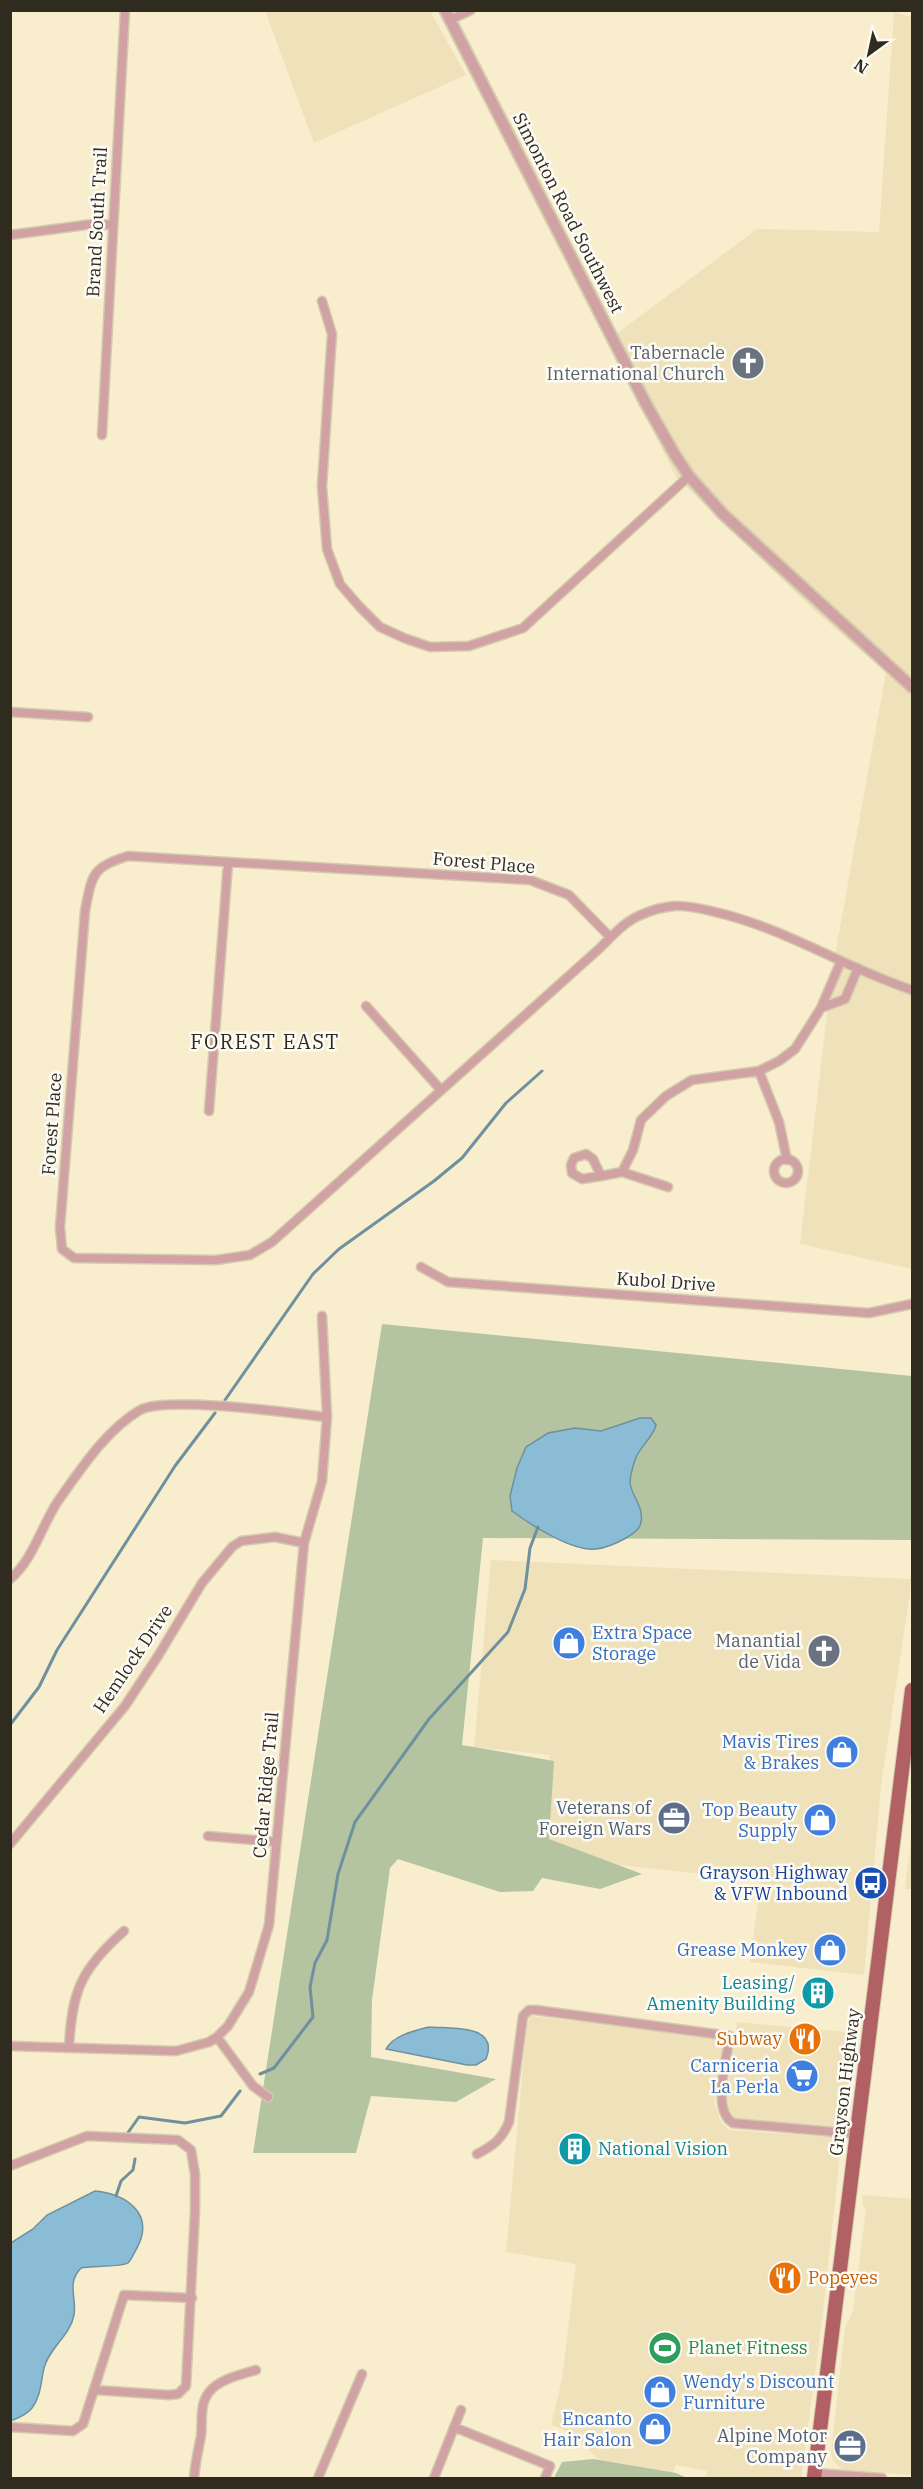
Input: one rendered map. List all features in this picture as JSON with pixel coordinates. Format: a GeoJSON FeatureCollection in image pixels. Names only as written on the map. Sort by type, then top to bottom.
{"type":"FeatureCollection","features":[{"type":"Feature","properties":{"kind":"main road","name":"Grayson Highway"},"geometry":{"type":"LineString","coordinates":[[814,2476],[903,1760],[912,1705],[912,1690]]}},
{"type":"Feature","properties":{"kind":"street","name":"Brand South Trail"},"geometry":{"type":"LineString","coordinates":[[102,435],[125,10]]}},
{"type":"Feature","properties":{"kind":"street"},"geometry":{"type":"LineString","coordinates":[[448,15],[471,10]]}},
{"type":"Feature","properties":{"kind":"street","name":"Simonton Road Southwest"},"geometry":{"type":"LineString","coordinates":[[448,15],[664,439],[690,476],[743,534],[912,687]]}},
{"type":"Feature","properties":{"kind":"street"},"geometry":{"type":"LineString","coordinates":[[10,235],[93,224],[113,225]]}},
{"type":"Feature","properties":{"kind":"street"},"geometry":{"type":"LineString","coordinates":[[322,301],[332,334],[322,486],[327,549],[340,584],[380,627],[430,646],[469,646],[523,628],[690,476]]}},
{"type":"Feature","properties":{"kind":"street"},"geometry":{"type":"LineString","coordinates":[[10,712],[88,717]]}},
{"type":"Feature","properties":{"kind":"street","name":"Forest Place"},"geometry":{"type":"LineString","coordinates":[[610,938],[568,896],[531,880],[128,856],[105,862],[91,880],[85,911],[60,1227],[63,1249],[74,1258],[216,1260],[250,1255],[272,1242],[610,938],[642,914],[675,906],[732,916],[766,927],[912,990]]}},
{"type":"Feature","properties":{"kind":"street"},"geometry":{"type":"LineString","coordinates":[[209,1111],[228,863]]}},
{"type":"Feature","properties":{"kind":"street"},"geometry":{"type":"LineString","coordinates":[[622,1172],[633,1150],[641,1120],[666,1096],[692,1080],[759,1071],[779,1061],[795,1049],[821,1008],[841,961]]}},
{"type":"Feature","properties":{"kind":"street"},"geometry":{"type":"LineString","coordinates":[[821,1008],[845,999],[858,968]]}},
{"type":"Feature","properties":{"kind":"street"},"geometry":{"type":"LineString","coordinates":[[366,1006],[441,1090]]}},
{"type":"Feature","properties":{"kind":"street"},"geometry":{"type":"LineString","coordinates":[[759,1071],[779,1122],[787,1160]]}},
{"type":"Feature","properties":{"kind":"street"},"geometry":{"type":"LineString","coordinates":[[601,1176],[622,1172],[668,1187]]}},
{"type":"Feature","properties":{"kind":"street","name":"Kubol Drive"},"geometry":{"type":"LineString","coordinates":[[421,1267],[448,1282],[460,1283],[869,1313],[912,1304]]}},
{"type":"Feature","properties":{"kind":"street","name":"Cedar Ridge Trail"},"geometry":{"type":"LineString","coordinates":[[218,2037],[228,2026],[249,1992],[269,1925],[304,1543],[321,1481],[327,1417],[322,1316]]}},
{"type":"Feature","properties":{"kind":"street"},"geometry":{"type":"LineString","coordinates":[[10,1579],[30,1552],[57,1503],[108,1435],[142,1409],[174,1405],[215,1406],[327,1417]]}},
{"type":"Feature","properties":{"kind":"street","name":"Hemlock Drive"},"geometry":{"type":"LineString","coordinates":[[10,1844],[125,1706],[202,1582],[232,1547],[242,1541],[275,1537],[304,1543]]}},
{"type":"Feature","properties":{"kind":"street"},"geometry":{"type":"LineString","coordinates":[[903,1760],[912,1746]]}},
{"type":"Feature","properties":{"kind":"street"},"geometry":{"type":"LineString","coordinates":[[208,1836],[276,1842]]}},
{"type":"Feature","properties":{"kind":"street"},"geometry":{"type":"LineString","coordinates":[[69,2047],[72,2010],[79,1987],[94,1961],[124,1931]]}},
{"type":"Feature","properties":{"kind":"street"},"geometry":{"type":"LineString","coordinates":[[477,2154],[493,2146],[504,2134],[509,2122],[523,2016],[529,2010],[730,2036],[720,2102],[728,2121],[857,2133]]}},
{"type":"Feature","properties":{"kind":"street"},"geometry":{"type":"LineString","coordinates":[[10,2046],[176,2051],[209,2042],[218,2037],[253,2086],[268,2097]]}},
{"type":"Feature","properties":{"kind":"street"},"geometry":{"type":"LineString","coordinates":[[10,2166],[87,2136],[177,2140],[191,2151],[195,2174],[192,2298],[188,2379],[184,2391],[169,2395],[95,2390]]}},
{"type":"Feature","properties":{"kind":"street"},"geometry":{"type":"LineString","coordinates":[[10,2427],[73,2431],[83,2424],[124,2295],[192,2298]]}},
{"type":"Feature","properties":{"kind":"street"},"geometry":{"type":"LineString","coordinates":[[194,2478],[201,2435],[201,2411],[206,2397],[220,2382],[256,2370]]}},
{"type":"Feature","properties":{"kind":"street"},"geometry":{"type":"LineString","coordinates":[[318,2478],[362,2374]]}},
{"type":"Feature","properties":{"kind":"street"},"geometry":{"type":"LineString","coordinates":[[434,2478],[461,2410]]}},
{"type":"Feature","properties":{"kind":"street"},"geometry":{"type":"LineString","coordinates":[[454,2427],[550,2466],[545,2478]]}},
{"type":"Feature","properties":{"kind":"street"},"geometry":{"type":"LineString","coordinates":[[814,2476],[882,2478]]}},
{"type":"Feature","properties":{"kind":"shaded area"},"geometry":{"type":"Polygon","coordinates":[[[265,11],[430,11],[466,75],[314,143],[265,11]]]}},
{"type":"Feature","properties":{"kind":"shaded area"},"geometry":{"type":"Polygon","coordinates":[[[894,12],[912,17],[912,1269],[800,1244],[832,972],[886,672],[817,613],[676,477],[608,340],[757,229],[879,232],[894,12]]]}},
{"type":"Feature","properties":{"kind":"shaded area"},"geometry":{"type":"Polygon","coordinates":[[[491,1560],[912,1579],[881,1786],[864,1975],[750,1962],[761,1880],[541,1857],[550,1755],[474,1747],[491,1560]]]}},
{"type":"Feature","properties":{"kind":"shaded area"},"geometry":{"type":"Polygon","coordinates":[[[912,1831],[912,1889],[905,1889],[912,1831]]]}},
{"type":"Feature","properties":{"kind":"shaded area"},"geometry":{"type":"Polygon","coordinates":[[[531,2016],[717,2038],[723,2047],[714,2103],[722,2124],[730,2130],[831,2137],[841,2146],[823,2313],[801,2478],[706,2478],[707,2471],[676,2465],[670,2478],[609,2470],[572,2433],[551,2425],[562,2379],[576,2264],[506,2252],[527,2024],[531,2016]]]}},
{"type":"Feature","properties":{"kind":"shaded area"},"geometry":{"type":"Polygon","coordinates":[[[737,2022],[857,2033],[844,2120],[838,2125],[831,2126],[733,2118],[726,2102],[737,2022]]]}},
{"type":"Feature","properties":{"kind":"shaded area"},"geometry":{"type":"Polygon","coordinates":[[[862,2195],[912,2199],[912,2475],[843,2470],[833,2461],[831,2453],[845,2328],[853,2311],[866,2209],[863,2206],[862,2195]]]}},
{"type":"Feature","properties":{"kind":"green space"},"geometry":{"type":"Polygon","coordinates":[[[382,1324],[912,1376],[912,1540],[483,1538],[462,1745],[554,1761],[549,1839],[642,1874],[600,1889],[542,1878],[533,1891],[500,1892],[398,1859],[390,1868],[372,2000],[371,2057],[496,2079],[456,2102],[371,2096],[356,2153],[253,2153],[382,1324]]]}},
{"type":"Feature","properties":{"kind":"green space"},"geometry":{"type":"Polygon","coordinates":[[[593,2459],[676,2473],[687,2478],[554,2478],[562,2462],[593,2459]]]}},
{"type":"Feature","properties":{"kind":"water"},"geometry":{"type":"Polygon","coordinates":[[[640,1418],[651,1418],[656,1425],[637,1455],[631,1475],[631,1488],[641,1517],[639,1527],[633,1533],[608,1546],[587,1549],[552,1536],[512,1511],[510,1496],[517,1468],[526,1447],[548,1433],[575,1428],[601,1431],[640,1418]]]}},
{"type":"Feature","properties":{"kind":"water"},"geometry":{"type":"Polygon","coordinates":[[[429,2027],[460,2029],[480,2034],[486,2040],[488,2048],[486,2059],[476,2065],[467,2065],[386,2049],[399,2037],[429,2027]]]}},
{"type":"Feature","properties":{"kind":"water"},"geometry":{"type":"Polygon","coordinates":[[[95,2191],[117,2196],[134,2207],[140,2215],[142,2224],[138,2246],[128,2263],[81,2268],[73,2285],[75,2308],[72,2322],[50,2354],[44,2368],[37,2399],[26,2414],[13,2420],[10,2419],[11,2243],[33,2229],[47,2215],[95,2191]]]}},
{"type":"Feature","properties":{"kind":"waterway"},"geometry":{"type":"LineString","coordinates":[[225,1400],[313,1274],[339,1249],[434,1181],[462,1158],[506,1103],[542,1071]]}},
{"type":"Feature","properties":{"kind":"waterway"},"geometry":{"type":"LineString","coordinates":[[10,1725],[39,1687],[57,1650],[175,1466],[215,1413]]}},
{"type":"Feature","properties":{"kind":"waterway"},"geometry":{"type":"LineString","coordinates":[[260,2074],[274,2068],[313,2017],[310,1987],[315,1963],[327,1940],[338,1874],[355,1822],[429,1719],[508,1632],[525,1589],[530,1548],[538,1527]]}},
{"type":"Feature","properties":{"kind":"waterway"},"geometry":{"type":"LineString","coordinates":[[127,2134],[139,2117],[185,2123],[221,2116],[240,2091]]}},
{"type":"Feature","properties":{"kind":"waterway"},"geometry":{"type":"LineString","coordinates":[[116,2196],[121,2181],[133,2170],[135,2159]]}},
{"type":"Feature","properties":{"kind":"place","name":"Tabernacle International Church"},"geometry":{"type":"Point","coordinates":[748,363]}},
{"type":"Feature","properties":{"kind":"place","name":"Extra Space Storage"},"geometry":{"type":"Point","coordinates":[569,1643]}},
{"type":"Feature","properties":{"kind":"place","name":"Manantial de Vida"},"geometry":{"type":"Point","coordinates":[824,1651]}},
{"type":"Feature","properties":{"kind":"place","name":"Mavis Tires & Brakes"},"geometry":{"type":"Point","coordinates":[842,1752]}},
{"type":"Feature","properties":{"kind":"place","name":"Veterans of Foreign Wars"},"geometry":{"type":"Point","coordinates":[674,1818]}},
{"type":"Feature","properties":{"kind":"place","name":"Top Beauty Supply"},"geometry":{"type":"Point","coordinates":[820,1820]}},
{"type":"Feature","properties":{"kind":"place","name":"Grayson Highway & VFW Inbound"},"geometry":{"type":"Point","coordinates":[871,1883]}},
{"type":"Feature","properties":{"kind":"place","name":"Grease Monkey"},"geometry":{"type":"Point","coordinates":[830,1950]}},
{"type":"Feature","properties":{"kind":"place","name":"Leasing/ Amenity Building"},"geometry":{"type":"Point","coordinates":[818,1993]}},
{"type":"Feature","properties":{"kind":"place","name":"Subway"},"geometry":{"type":"Point","coordinates":[805,2039]}},
{"type":"Feature","properties":{"kind":"place","name":"Carniceria La Perla"},"geometry":{"type":"Point","coordinates":[802,2076]}},
{"type":"Feature","properties":{"kind":"place","name":"National Vision"},"geometry":{"type":"Point","coordinates":[575,2149]}},
{"type":"Feature","properties":{"kind":"place","name":"Popeyes"},"geometry":{"type":"Point","coordinates":[785,2278]}},
{"type":"Feature","properties":{"kind":"place","name":"Planet Fitness"},"geometry":{"type":"Point","coordinates":[665,2348]}},
{"type":"Feature","properties":{"kind":"place","name":"Wendy's Discount Furniture"},"geometry":{"type":"Point","coordinates":[660,2392]}},
{"type":"Feature","properties":{"kind":"place","name":"Encanto Hair Salon"},"geometry":{"type":"Point","coordinates":[655,2429]}},
{"type":"Feature","properties":{"kind":"place","name":"Alpine Motor Company"},"geometry":{"type":"Point","coordinates":[850,2446]}},
{"type":"Feature","properties":{"kind":"district","name":"FOREST EAST"},"geometry":{"type":"Point","coordinates":[265,1042]}}]}
